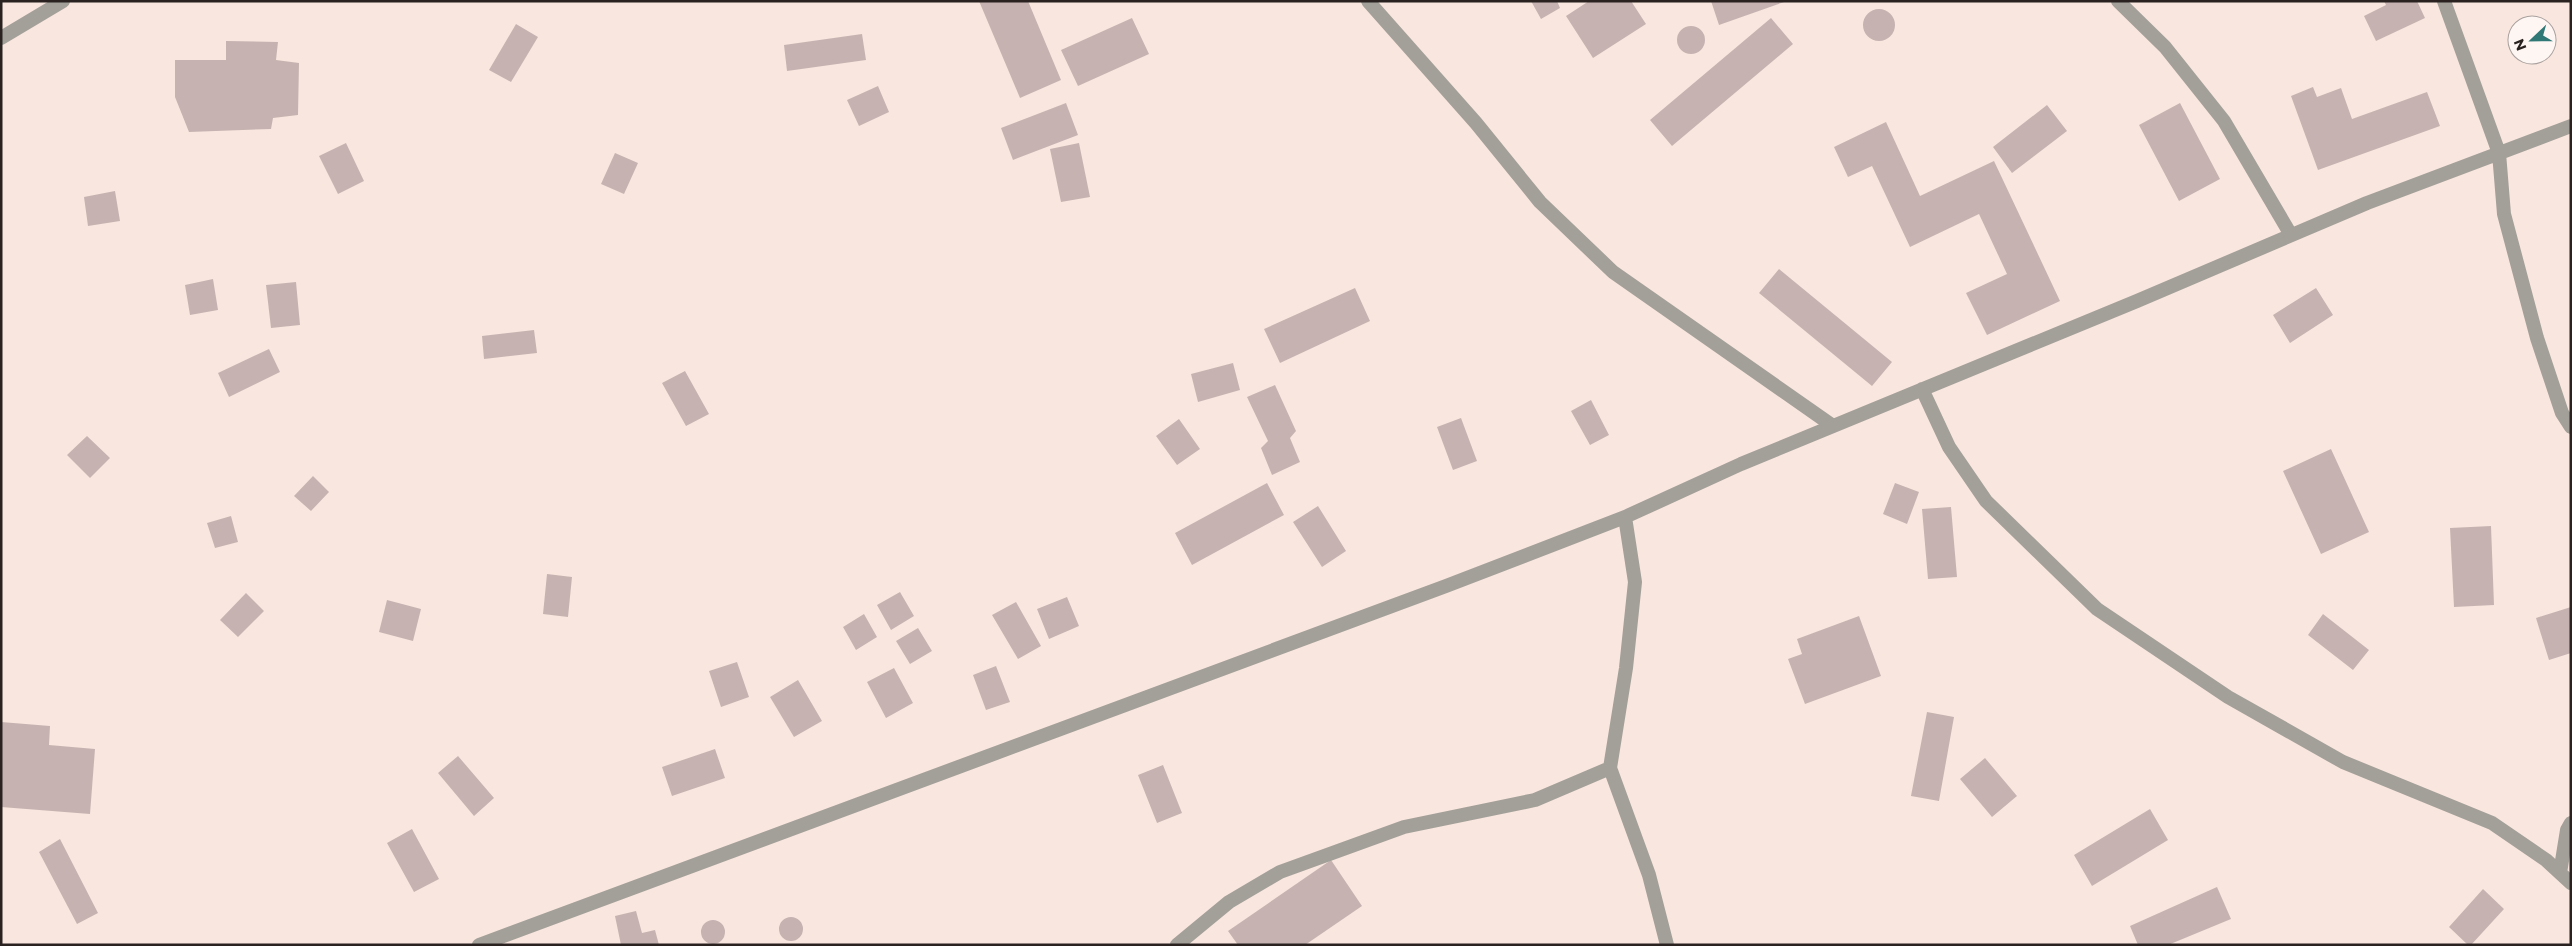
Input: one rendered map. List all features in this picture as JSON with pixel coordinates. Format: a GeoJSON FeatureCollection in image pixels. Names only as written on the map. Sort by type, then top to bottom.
{"type":"FeatureCollection","features":[{"type":"Feature","properties":{"kind":"street"},"geometry":{"type":"LineString","coordinates":[[1,38],[62,1]]}},
{"type":"Feature","properties":{"kind":"street"},"geometry":{"type":"LineString","coordinates":[[1368,1],[1476,123],[1540,202],[1613,272],[1832,426]]}},
{"type":"Feature","properties":{"kind":"street"},"geometry":{"type":"LineString","coordinates":[[2118,1],[2165,47],[2224,121],[2291,235]]}},
{"type":"Feature","properties":{"kind":"street"},"geometry":{"type":"LineString","coordinates":[[2444,1],[2499,153],[2504,214],[2537,338],[2562,412],[2571,427]]}},
{"type":"Feature","properties":{"kind":"street"},"geometry":{"type":"LineString","coordinates":[[479,945],[1428,593],[1625,517],[1741,464],[2367,203],[2571,126]]}},
{"type":"Feature","properties":{"kind":"street"},"geometry":{"type":"LineString","coordinates":[[1922,389],[1949,447],[1986,502],[2097,608],[2228,697],[2343,762],[2492,823],[2546,860],[2571,883]]}},
{"type":"Feature","properties":{"kind":"street"},"geometry":{"type":"LineString","coordinates":[[1625,517],[1635,582],[1626,668],[1610,768],[1649,875],[1667,945]]}},
{"type":"Feature","properties":{"kind":"street"},"geometry":{"type":"LineString","coordinates":[[1177,945],[1229,902],[1280,872],[1404,827],[1534,800],[1610,768]]}},
{"type":"Feature","properties":{"kind":"street"},"geometry":{"type":"LineString","coordinates":[[2560,873],[2567,830],[2571,823]]}},
{"type":"Feature","properties":{"kind":"building"},"geometry":{"type":"Polygon","coordinates":[[[979,1],[1028,1],[1061,80],[1020,98],[979,1]]]}},
{"type":"Feature","properties":{"kind":"building"},"geometry":{"type":"Polygon","coordinates":[[[1531,1],[1557,1],[1560,8],[1541,19],[1531,1]]]}},
{"type":"Feature","properties":{"kind":"building"},"geometry":{"type":"Polygon","coordinates":[[[1589,1],[1631,1],[1646,24],[1593,58],[1566,16],[1589,1]]]}},
{"type":"Feature","properties":{"kind":"building"},"geometry":{"type":"Polygon","coordinates":[[[1711,1],[1784,1],[1784,2],[1719,25],[1711,1]]]}},
{"type":"Feature","properties":{"kind":"building"},"geometry":{"type":"Polygon","coordinates":[[[2384,1],[2417,1],[2425,18],[2376,41],[2364,16],[2386,5],[2384,1]]]}},
{"type":"Feature","properties":{"kind":"building"},"geometry":{"type":"Polygon","coordinates":[[[1879,9],[1885,10],[1890,14],[1894,19],[1894,31],[1890,36],[1885,40],[1879,41],[1873,40],[1868,36],[1864,31],[1863,25],[1864,19],[1868,14],[1873,10],[1879,9]]]}},
{"type":"Feature","properties":{"kind":"building"},"geometry":{"type":"Polygon","coordinates":[[[1132,18],[1149,54],[1078,86],[1061,50],[1132,18]]]}},
{"type":"Feature","properties":{"kind":"building"},"geometry":{"type":"Polygon","coordinates":[[[1771,18],[1793,44],[1672,146],[1650,120],[1771,18]]]}},
{"type":"Feature","properties":{"kind":"building"},"geometry":{"type":"Polygon","coordinates":[[[516,24],[538,37],[511,82],[489,70],[516,24]]]}},
{"type":"Feature","properties":{"kind":"building"},"geometry":{"type":"Polygon","coordinates":[[[1691,26],[1701,30],[1705,40],[1701,50],[1691,54],[1681,50],[1677,40],[1681,30],[1691,26]]]}},
{"type":"Feature","properties":{"kind":"building"},"geometry":{"type":"Polygon","coordinates":[[[862,34],[866,60],[787,71],[784,45],[862,34]]]}},
{"type":"Feature","properties":{"kind":"building"},"geometry":{"type":"Polygon","coordinates":[[[226,41],[278,42],[276,60],[299,63],[298,115],[273,118],[271,129],[189,132],[175,97],[175,60],[226,60],[226,41]]]}},
{"type":"Feature","properties":{"kind":"building"},"geometry":{"type":"Polygon","coordinates":[[[878,86],[889,112],[859,126],[847,100],[878,86]]]}},
{"type":"Feature","properties":{"kind":"building"},"geometry":{"type":"Polygon","coordinates":[[[2313,87],[2317,97],[2341,88],[2352,119],[2427,92],[2440,126],[2318,170],[2291,96],[2313,87]]]}},
{"type":"Feature","properties":{"kind":"building"},"geometry":{"type":"Polygon","coordinates":[[[1066,103],[1078,135],[1013,160],[1001,128],[1066,103]]]}},
{"type":"Feature","properties":{"kind":"building"},"geometry":{"type":"Polygon","coordinates":[[[2180,103],[2220,179],[2179,201],[2139,125],[2180,103]]]}},
{"type":"Feature","properties":{"kind":"building"},"geometry":{"type":"Polygon","coordinates":[[[2047,105],[2067,131],[2012,173],[1993,147],[2047,105]]]}},
{"type":"Feature","properties":{"kind":"building"},"geometry":{"type":"Polygon","coordinates":[[[1886,122],[1920,196],[1994,161],[2060,301],[1987,335],[1966,293],[2007,274],[1979,214],[1910,247],[1872,166],[1848,177],[1834,147],[1886,122]]]}},
{"type":"Feature","properties":{"kind":"building"},"geometry":{"type":"Polygon","coordinates":[[[346,143],[364,181],[338,194],[319,156],[346,143]]]}},
{"type":"Feature","properties":{"kind":"building"},"geometry":{"type":"Polygon","coordinates":[[[1079,143],[1090,197],[1061,202],[1050,149],[1079,143]]]}},
{"type":"Feature","properties":{"kind":"building"},"geometry":{"type":"Polygon","coordinates":[[[615,153],[638,163],[624,194],[601,184],[615,153]]]}},
{"type":"Feature","properties":{"kind":"building"},"geometry":{"type":"Polygon","coordinates":[[[115,191],[120,221],[88,226],[84,197],[115,191]]]}},
{"type":"Feature","properties":{"kind":"building"},"geometry":{"type":"Polygon","coordinates":[[[1779,269],[1892,362],[1872,386],[1759,293],[1779,269]]]}},
{"type":"Feature","properties":{"kind":"building"},"geometry":{"type":"Polygon","coordinates":[[[213,279],[218,310],[190,315],[185,285],[213,279]]]}},
{"type":"Feature","properties":{"kind":"building"},"geometry":{"type":"Polygon","coordinates":[[[296,282],[300,325],[271,328],[266,285],[296,282]]]}},
{"type":"Feature","properties":{"kind":"building"},"geometry":{"type":"Polygon","coordinates":[[[1355,288],[1370,321],[1280,363],[1264,329],[1355,288]]]}},
{"type":"Feature","properties":{"kind":"building"},"geometry":{"type":"Polygon","coordinates":[[[2316,288],[2333,315],[2290,343],[2273,315],[2316,288]]]}},
{"type":"Feature","properties":{"kind":"building"},"geometry":{"type":"Polygon","coordinates":[[[534,330],[537,353],[484,359],[482,336],[534,330]]]}},
{"type":"Feature","properties":{"kind":"building"},"geometry":{"type":"Polygon","coordinates":[[[269,349],[280,372],[229,397],[218,373],[269,349]]]}},
{"type":"Feature","properties":{"kind":"building"},"geometry":{"type":"Polygon","coordinates":[[[1233,363],[1240,390],[1198,402],[1191,374],[1233,363]]]}},
{"type":"Feature","properties":{"kind":"building"},"geometry":{"type":"Polygon","coordinates":[[[685,371],[709,414],[686,426],[662,383],[685,371]]]}},
{"type":"Feature","properties":{"kind":"building"},"geometry":{"type":"Polygon","coordinates":[[[1275,385],[1296,431],[1290,438],[1300,462],[1272,475],[1261,448],[1268,441],[1247,397],[1275,385]]]}},
{"type":"Feature","properties":{"kind":"building"},"geometry":{"type":"Polygon","coordinates":[[[1591,400],[1609,435],[1590,445],[1571,411],[1591,400]]]}},
{"type":"Feature","properties":{"kind":"building"},"geometry":{"type":"Polygon","coordinates":[[[1461,418],[1477,461],[1453,470],[1437,427],[1461,418]]]}},
{"type":"Feature","properties":{"kind":"building"},"geometry":{"type":"Polygon","coordinates":[[[1179,419],[1200,449],[1177,465],[1156,436],[1179,419]]]}},
{"type":"Feature","properties":{"kind":"building"},"geometry":{"type":"Polygon","coordinates":[[[87,436],[110,458],[90,478],[67,455],[87,436]]]}},
{"type":"Feature","properties":{"kind":"building"},"geometry":{"type":"Polygon","coordinates":[[[2331,449],[2369,532],[2321,554],[2283,471],[2331,449]]]}},
{"type":"Feature","properties":{"kind":"building"},"geometry":{"type":"Polygon","coordinates":[[[313,476],[329,492],[311,511],[294,496],[313,476]]]}},
{"type":"Feature","properties":{"kind":"building"},"geometry":{"type":"Polygon","coordinates":[[[1267,483],[1284,515],[1192,565],[1175,533],[1267,483]]]}},
{"type":"Feature","properties":{"kind":"building"},"geometry":{"type":"Polygon","coordinates":[[[1895,483],[1919,492],[1907,524],[1883,514],[1895,483]]]}},
{"type":"Feature","properties":{"kind":"building"},"geometry":{"type":"Polygon","coordinates":[[[1318,506],[1346,551],[1322,567],[1293,522],[1318,506]]]}},
{"type":"Feature","properties":{"kind":"building"},"geometry":{"type":"Polygon","coordinates":[[[1951,507],[1957,577],[1928,579],[1922,509],[1951,507]]]}},
{"type":"Feature","properties":{"kind":"building"},"geometry":{"type":"Polygon","coordinates":[[[231,516],[238,542],[215,548],[207,523],[231,516]]]}},
{"type":"Feature","properties":{"kind":"building"},"geometry":{"type":"Polygon","coordinates":[[[2491,526],[2494,605],[2454,607],[2450,528],[2491,526]]]}},
{"type":"Feature","properties":{"kind":"building"},"geometry":{"type":"Polygon","coordinates":[[[547,574],[572,577],[568,617],[543,614],[547,574]]]}},
{"type":"Feature","properties":{"kind":"building"},"geometry":{"type":"Polygon","coordinates":[[[900,592],[914,616],[891,630],[877,605],[900,592]]]}},
{"type":"Feature","properties":{"kind":"building"},"geometry":{"type":"Polygon","coordinates":[[[246,593],[264,611],[238,637],[220,620],[246,593]]]}},
{"type":"Feature","properties":{"kind":"building"},"geometry":{"type":"Polygon","coordinates":[[[1067,597],[1079,626],[1049,639],[1037,609],[1067,597]]]}},
{"type":"Feature","properties":{"kind":"building"},"geometry":{"type":"Polygon","coordinates":[[[387,600],[421,609],[413,641],[379,632],[387,600]]]}},
{"type":"Feature","properties":{"kind":"building"},"geometry":{"type":"Polygon","coordinates":[[[1016,602],[1041,646],[1018,659],[992,615],[1016,602]]]}},
{"type":"Feature","properties":{"kind":"building"},"geometry":{"type":"Polygon","coordinates":[[[2571,607],[2571,653],[2549,660],[2536,618],[2571,607]]]}},
{"type":"Feature","properties":{"kind":"building"},"geometry":{"type":"Polygon","coordinates":[[[864,614],[877,637],[856,650],[843,627],[864,614]]]}},
{"type":"Feature","properties":{"kind":"building"},"geometry":{"type":"Polygon","coordinates":[[[2323,614],[2369,650],[2353,670],[2308,635],[2323,614]]]}},
{"type":"Feature","properties":{"kind":"building"},"geometry":{"type":"Polygon","coordinates":[[[1859,616],[1881,676],[1805,704],[1788,659],[1802,654],[1797,639],[1859,616]]]}},
{"type":"Feature","properties":{"kind":"building"},"geometry":{"type":"Polygon","coordinates":[[[918,628],[932,651],[910,664],[896,641],[918,628]]]}},
{"type":"Feature","properties":{"kind":"building"},"geometry":{"type":"Polygon","coordinates":[[[737,662],[749,697],[721,707],[709,671],[737,662]]]}},
{"type":"Feature","properties":{"kind":"building"},"geometry":{"type":"Polygon","coordinates":[[[996,666],[1010,702],[986,710],[973,675],[996,666]]]}},
{"type":"Feature","properties":{"kind":"building"},"geometry":{"type":"Polygon","coordinates":[[[894,668],[913,703],[886,718],[867,682],[894,668]]]}},
{"type":"Feature","properties":{"kind":"building"},"geometry":{"type":"Polygon","coordinates":[[[798,680],[822,721],[794,737],[770,697],[798,680]]]}},
{"type":"Feature","properties":{"kind":"building"},"geometry":{"type":"Polygon","coordinates":[[[1927,712],[1954,717],[1939,801],[1911,796],[1927,712]]]}},
{"type":"Feature","properties":{"kind":"building"},"geometry":{"type":"Polygon","coordinates":[[[1,722],[50,726],[49,745],[95,749],[90,814],[1,807],[1,722]]]}},
{"type":"Feature","properties":{"kind":"building"},"geometry":{"type":"Polygon","coordinates":[[[715,749],[725,778],[672,796],[662,767],[715,749]]]}},
{"type":"Feature","properties":{"kind":"building"},"geometry":{"type":"Polygon","coordinates":[[[458,756],[494,798],[474,816],[438,773],[458,756]]]}},
{"type":"Feature","properties":{"kind":"building"},"geometry":{"type":"Polygon","coordinates":[[[1985,758],[2017,796],[1992,817],[1960,779],[1985,758]]]}},
{"type":"Feature","properties":{"kind":"building"},"geometry":{"type":"Polygon","coordinates":[[[1163,765],[1182,813],[1157,823],[1138,775],[1163,765]]]}},
{"type":"Feature","properties":{"kind":"building"},"geometry":{"type":"Polygon","coordinates":[[[2150,809],[2168,840],[2092,886],[2074,855],[2150,809]]]}},
{"type":"Feature","properties":{"kind":"building"},"geometry":{"type":"Polygon","coordinates":[[[412,829],[439,879],[414,892],[387,843],[412,829]]]}},
{"type":"Feature","properties":{"kind":"building"},"geometry":{"type":"Polygon","coordinates":[[[60,839],[98,913],[77,924],[39,852],[60,839]]]}},
{"type":"Feature","properties":{"kind":"building"},"geometry":{"type":"Polygon","coordinates":[[[1331,860],[1362,906],[1305,945],[1238,945],[1228,931],[1331,860]]]}},
{"type":"Feature","properties":{"kind":"building"},"geometry":{"type":"Polygon","coordinates":[[[2217,887],[2231,919],[2168,945],[2138,945],[2130,926],[2217,887]]]}},
{"type":"Feature","properties":{"kind":"building"},"geometry":{"type":"Polygon","coordinates":[[[2483,889],[2504,909],[2471,945],[2468,945],[2449,927],[2483,889]]]}},
{"type":"Feature","properties":{"kind":"building"},"geometry":{"type":"Polygon","coordinates":[[[636,911],[642,933],[655,930],[659,945],[621,945],[615,916],[636,911]]]}},
{"type":"Feature","properties":{"kind":"building"},"geometry":{"type":"Polygon","coordinates":[[[791,917],[800,920],[803,929],[800,938],[791,941],[782,938],[779,929],[782,920],[791,917]]]}},
{"type":"Feature","properties":{"kind":"building"},"geometry":{"type":"Polygon","coordinates":[[[713,920],[722,923],[725,932],[722,941],[713,944],[704,941],[701,932],[704,923],[713,920]]]}}]}
